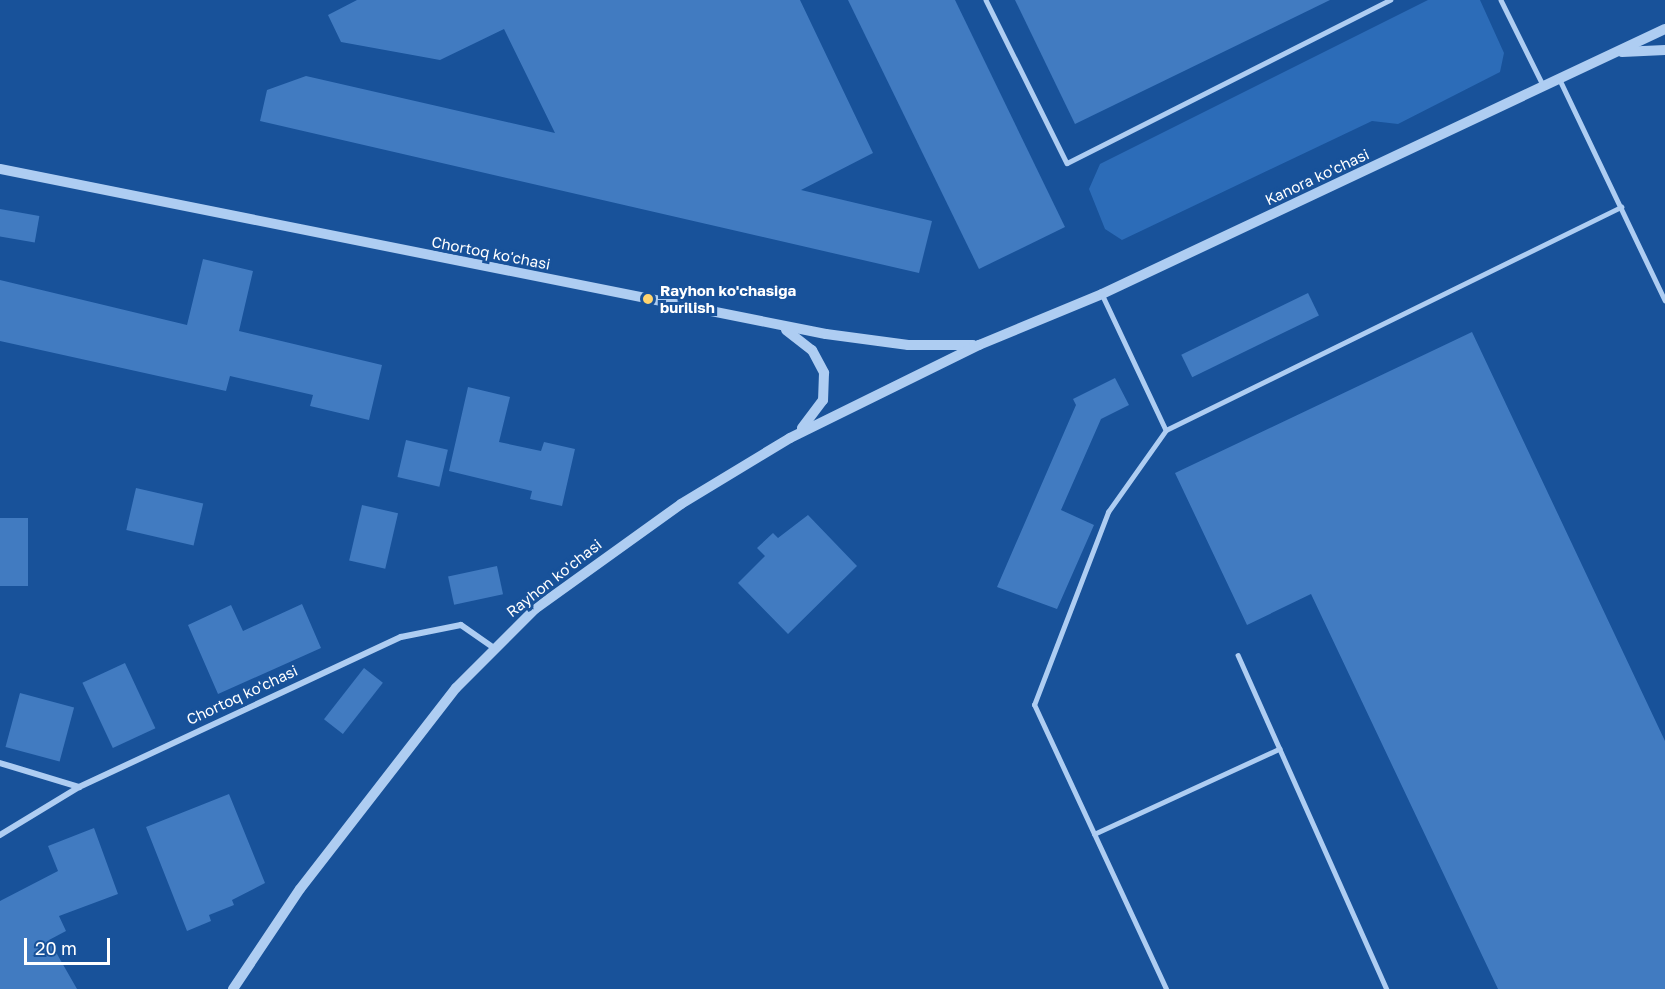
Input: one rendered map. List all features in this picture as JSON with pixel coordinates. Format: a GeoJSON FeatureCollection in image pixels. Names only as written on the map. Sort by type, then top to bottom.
{"type":"FeatureCollection","features":[{"type":"Feature","properties":{"kind":"street","name":"Kanora ko'chasi"},"geometry":{"type":"LineString","coordinates":[[979,345],[1102,294],[1665,29]]}},
{"type":"Feature","properties":{"kind":"street"},"geometry":{"type":"LineString","coordinates":[[1619,52],[1665,50]]}},
{"type":"Feature","properties":{"kind":"street","name":"Chortoq ko'chasi"},"geometry":{"type":"LineString","coordinates":[[0,169],[767,323],[908,345],[979,345]]}},
{"type":"Feature","properties":{"kind":"street"},"geometry":{"type":"LineString","coordinates":[[767,323],[804,342],[824,373],[819,409],[790,438]]}},
{"type":"Feature","properties":{"kind":"street","name":"Rayhon ko'chasi"},"geometry":{"type":"LineString","coordinates":[[233,989],[300,889],[419,730],[494,648],[580,574],[790,438],[979,345]]}},
{"type":"Feature","properties":{"kind":"street","name":"Chortoq ko'chasi"},"geometry":{"type":"LineString","coordinates":[[0,835],[79,787],[401,637],[461,626],[494,648]]}},
{"type":"Feature","properties":{"kind":"street"},"geometry":{"type":"LineString","coordinates":[[0,763],[79,787]]}},
{"type":"Feature","properties":{"kind":"lane"},"geometry":{"type":"LineString","coordinates":[[986,0],[1067,163],[1390,0]]}},
{"type":"Feature","properties":{"kind":"lane"},"geometry":{"type":"LineString","coordinates":[[1501,0],[1544,87]]}},
{"type":"Feature","properties":{"kind":"lane"},"geometry":{"type":"LineString","coordinates":[[1560,80],[1665,300]]}},
{"type":"Feature","properties":{"kind":"lane"},"geometry":{"type":"LineString","coordinates":[[1166,989],[1034,705],[1108,512],[1166,429],[1621,207]]}},
{"type":"Feature","properties":{"kind":"lane"},"geometry":{"type":"LineString","coordinates":[[1102,294],[1166,429]]}},
{"type":"Feature","properties":{"kind":"lane"},"geometry":{"type":"LineString","coordinates":[[1238,655],[1387,989]]}},
{"type":"Feature","properties":{"kind":"lane"},"geometry":{"type":"LineString","coordinates":[[1094,834],[1279,748]]}},
{"type":"Feature","properties":{"kind":"shaded area"},"geometry":{"type":"Polygon","coordinates":[[[1428,0],[1480,0],[1504,53],[1500,72],[1398,124],[1372,121],[1122,240],[1105,229],[1089,189],[1100,164],[1428,0]]]}},
{"type":"Feature","properties":{"kind":"building"},"geometry":{"type":"Polygon","coordinates":[[[357,0],[800,0],[873,153],[801,190],[932,221],[919,273],[260,121],[267,90],[306,76],[555,133],[504,29],[440,60],[341,42],[328,15],[357,0]]]}},
{"type":"Feature","properties":{"kind":"building"},"geometry":{"type":"Polygon","coordinates":[[[848,0],[955,0],[1065,227],[979,269],[848,0]]]}},
{"type":"Feature","properties":{"kind":"building"},"geometry":{"type":"Polygon","coordinates":[[[1015,0],[1330,0],[1075,124],[1015,0]]]}},
{"type":"Feature","properties":{"kind":"building"},"geometry":{"type":"Polygon","coordinates":[[[0,209],[39,216],[35,243],[0,236],[0,209]]]}},
{"type":"Feature","properties":{"kind":"building"},"geometry":{"type":"Polygon","coordinates":[[[203,259],[253,271],[239,331],[382,365],[369,420],[310,406],[313,395],[230,376],[226,391],[0,341],[0,280],[187,325],[203,259]]]}},
{"type":"Feature","properties":{"kind":"building"},"geometry":{"type":"Polygon","coordinates":[[[1308,293],[1319,315],[1192,377],[1181,355],[1308,293]]]}},
{"type":"Feature","properties":{"kind":"building"},"geometry":{"type":"Polygon","coordinates":[[[1472,332],[1665,741],[1665,989],[1498,989],[1311,594],[1247,625],[1175,473],[1472,332]]]}},
{"type":"Feature","properties":{"kind":"building"},"geometry":{"type":"Polygon","coordinates":[[[1115,378],[1129,405],[1101,419],[1061,510],[1094,525],[1057,609],[997,587],[1076,405],[1073,399],[1115,378]]]}},
{"type":"Feature","properties":{"kind":"building"},"geometry":{"type":"Polygon","coordinates":[[[468,387],[510,397],[499,442],[541,451],[544,442],[575,449],[562,506],[530,499],[532,491],[449,471],[468,387]]]}},
{"type":"Feature","properties":{"kind":"building"},"geometry":{"type":"Polygon","coordinates":[[[406,440],[448,450],[439,487],[397,477],[406,440]]]}},
{"type":"Feature","properties":{"kind":"building"},"geometry":{"type":"Polygon","coordinates":[[[136,488],[203,504],[194,545],[126,530],[136,488]]]}},
{"type":"Feature","properties":{"kind":"building"},"geometry":{"type":"Polygon","coordinates":[[[362,505],[398,513],[385,569],[349,561],[362,505]]]}},
{"type":"Feature","properties":{"kind":"building"},"geometry":{"type":"Polygon","coordinates":[[[808,515],[857,566],[788,634],[738,583],[765,556],[757,548],[773,533],[778,538],[808,515]]]}},
{"type":"Feature","properties":{"kind":"building"},"geometry":{"type":"Polygon","coordinates":[[[0,518],[28,518],[28,586],[0,586],[0,518]]]}},
{"type":"Feature","properties":{"kind":"building"},"geometry":{"type":"Polygon","coordinates":[[[497,566],[503,594],[454,605],[448,576],[497,566]]]}},
{"type":"Feature","properties":{"kind":"building"},"geometry":{"type":"Polygon","coordinates":[[[302,604],[321,648],[218,694],[188,625],[231,605],[243,631],[302,604]]]}},
{"type":"Feature","properties":{"kind":"building"},"geometry":{"type":"Polygon","coordinates":[[[125,663],[155,728],[113,748],[82,683],[125,663]]]}},
{"type":"Feature","properties":{"kind":"building"},"geometry":{"type":"Polygon","coordinates":[[[364,668],[383,683],[343,734],[324,719],[364,668]]]}},
{"type":"Feature","properties":{"kind":"building"},"geometry":{"type":"Polygon","coordinates":[[[20,693],[74,707],[60,762],[6,747],[20,693]]]}},
{"type":"Feature","properties":{"kind":"building"},"geometry":{"type":"Polygon","coordinates":[[[229,794],[265,883],[232,900],[234,905],[209,915],[211,921],[187,931],[146,827],[229,794]]]}},
{"type":"Feature","properties":{"kind":"building"},"geometry":{"type":"Polygon","coordinates":[[[94,828],[118,894],[59,916],[66,931],[49,940],[77,989],[0,989],[0,901],[58,871],[48,846],[94,828]]]}},
{"type":"Feature","properties":{"kind":"place","name":"Rayhon ko'chasiga burilish"},"geometry":{"type":"Point","coordinates":[648,299]}}]}
